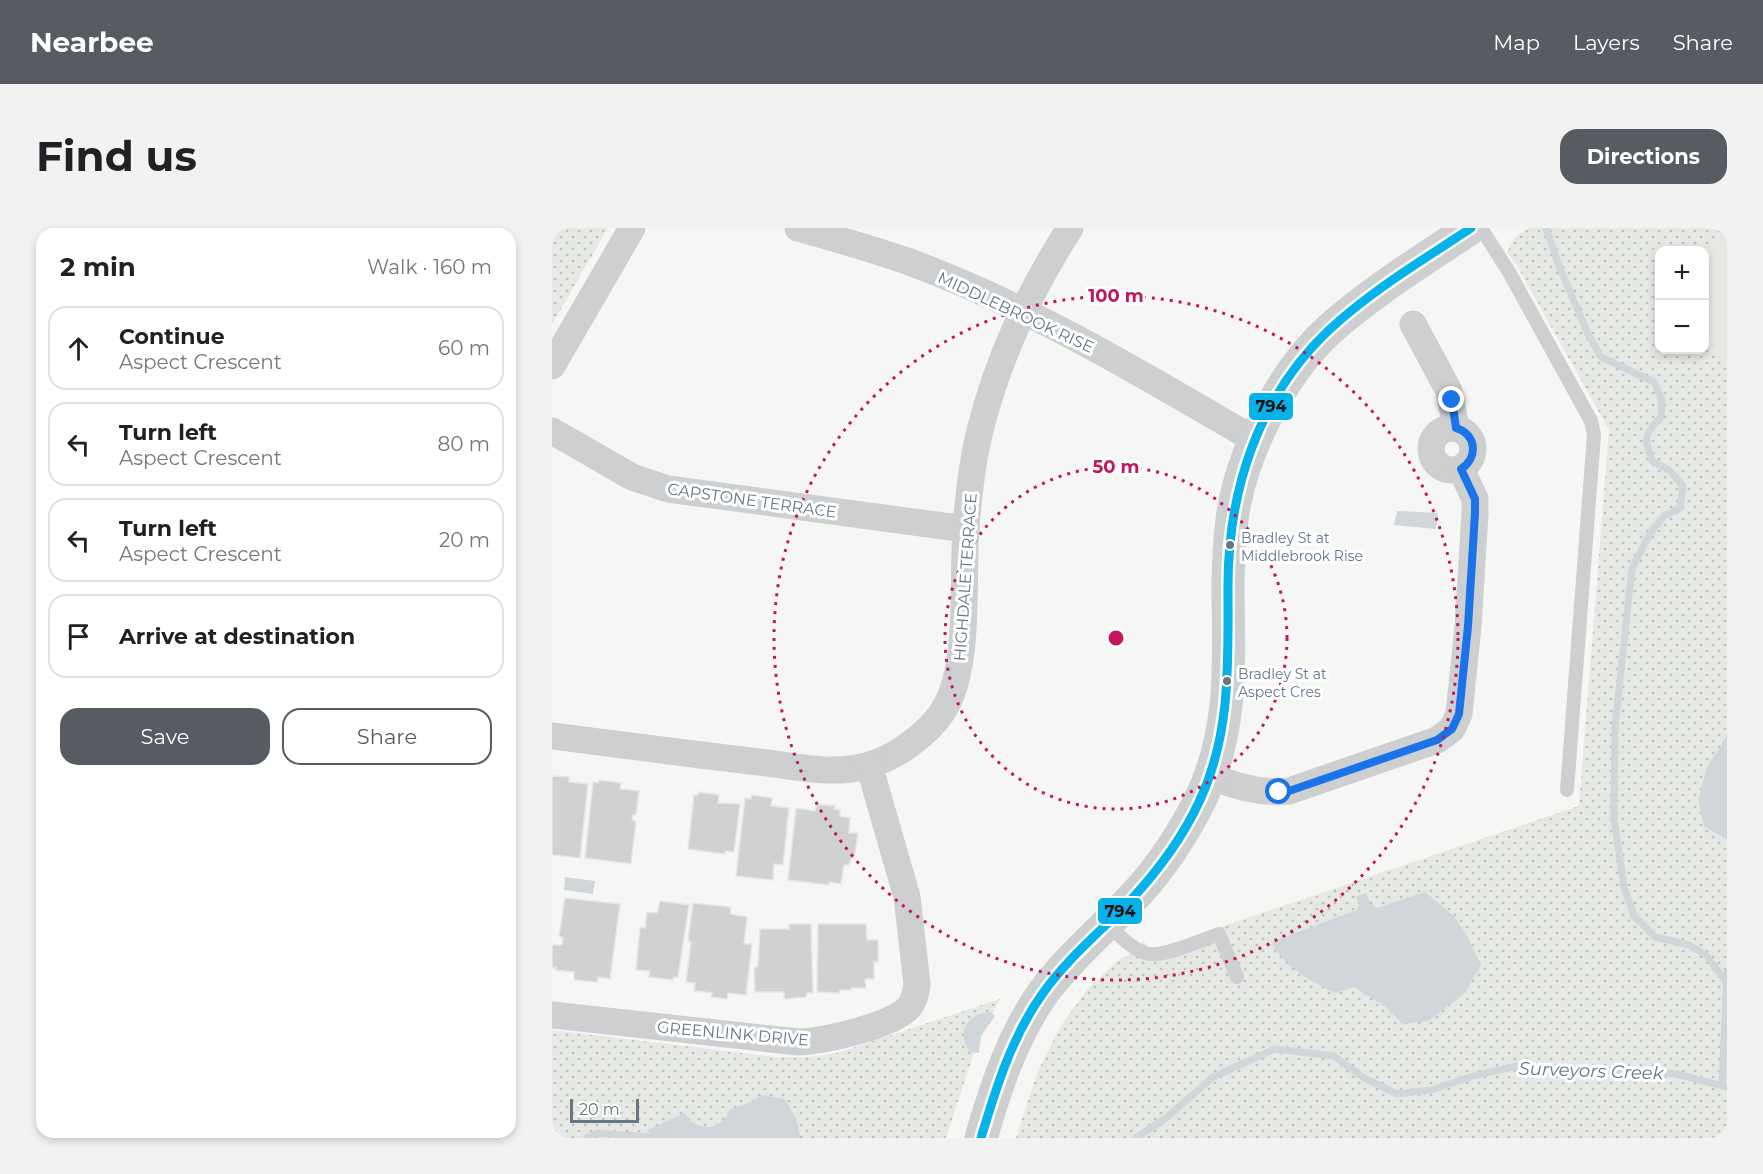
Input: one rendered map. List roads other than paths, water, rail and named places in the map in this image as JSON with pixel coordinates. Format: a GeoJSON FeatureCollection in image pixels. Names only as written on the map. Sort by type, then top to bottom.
{"type":"FeatureCollection","features":[{"type":"Feature","properties":{"kind":"street"},"geometry":{"type":"LineString","coordinates":[[552,366],[632,228]]}},
{"type":"Feature","properties":{"kind":"street","name":"MIDDLEBROOK RISE"},"geometry":{"type":"LineString","coordinates":[[798,228],[907,262],[1022,311],[1063,331],[1255,440]]}},
{"type":"Feature","properties":{"kind":"street","name":"HIGHDALE TERRACE"},"geometry":{"type":"LineString","coordinates":[[552,736],[832,770],[853,769],[869,765],[891,757],[915,740],[938,717],[947,703],[958,672],[961,651],[966,529],[979,435],[1001,362],[1022,311],[1048,263],[1071,228]]}},
{"type":"Feature","properties":{"kind":"street"},"geometry":{"type":"LineString","coordinates":[[982,1136],[1004,1067],[1028,1017],[1043,993],[1070,960],[1141,889],[1165,860],[1182,833],[1210,776],[1223,728],[1229,674],[1228,581],[1232,519],[1238,491],[1255,440],[1300,362],[1327,331],[1390,282],[1463,231]]}},
{"type":"Feature","properties":{"kind":"street"},"geometry":{"type":"LineString","coordinates":[[1210,776],[1239,787],[1269,792],[1289,791],[1437,740],[1452,729],[1456,722],[1468,626],[1475,513],[1475,499],[1461,469],[1471,459],[1473,446],[1468,434],[1456,428],[1449,391],[1413,324]]}},
{"type":"Feature","properties":{"kind":"street","name":"CAPSTONE TERRACE"},"geometry":{"type":"LineString","coordinates":[[552,431],[632,477],[668,489],[966,529]]}},
{"type":"Feature","properties":{"kind":"street","name":"GREENLINK DRIVE"},"geometry":{"type":"LineString","coordinates":[[552,1015],[798,1042],[835,1038],[894,1017],[909,1008],[916,993],[917,984],[907,897],[869,765]]}},
{"type":"Feature","properties":{"kind":"lane"},"geometry":{"type":"LineString","coordinates":[[1463,231],[1509,272],[1591,421],[1594,435],[1567,790]]}},
{"type":"Feature","properties":{"kind":"lane"},"geometry":{"type":"LineString","coordinates":[[1107,923],[1128,944],[1147,954],[1170,951],[1219,934],[1237,977]]}},
{"type":"Feature","properties":{"kind":"waterway"},"geometry":{"type":"LineString","coordinates":[[1546,228],[1559,266],[1588,334],[1601,357],[1654,382],[1662,400],[1661,417],[1651,428],[1647,437],[1649,453],[1652,461],[1670,471],[1683,486],[1680,508],[1664,516],[1651,532],[1632,568],[1615,727],[1614,819],[1624,887],[1634,916],[1655,937],[1689,945],[1706,955],[1727,983]]}},
{"type":"Feature","properties":{"kind":"waterway"},"geometry":{"type":"LineString","coordinates":[[1722,1085],[1727,973]]}},
{"type":"Feature","properties":{"kind":"waterway","name":"Surveyors Creek"},"geometry":{"type":"LineString","coordinates":[[1136,1138],[1166,1118],[1213,1077],[1275,1049],[1334,1056],[1364,1078],[1397,1094],[1431,1090],[1476,1075],[1518,1066],[1677,1074],[1727,1087]]}},
{"type":"Feature","properties":{"kind":"waterway","name":"Surveyors Creek"},"geometry":{"type":"LineString","coordinates":[[587,1138],[598,1133],[662,1138]]}},
{"type":"Feature","properties":{"kind":"place","name":"Bradley St at Middlebrook Rise"},"geometry":{"type":"Point","coordinates":[1230,545]}},
{"type":"Feature","properties":{"kind":"place","name":"Bradley St at Aspect Cres"},"geometry":{"type":"Point","coordinates":[1227,681]}}]}
